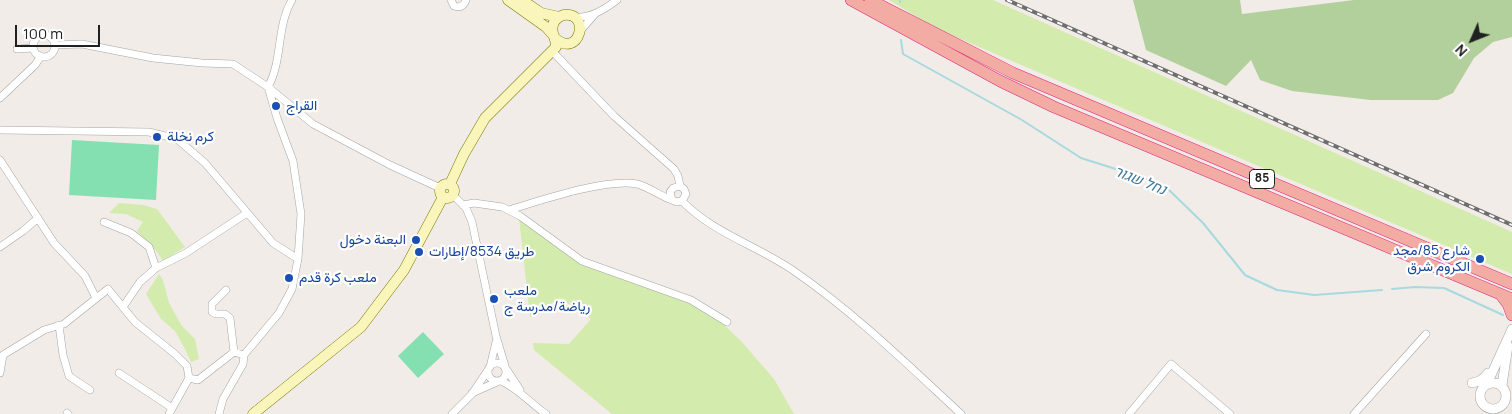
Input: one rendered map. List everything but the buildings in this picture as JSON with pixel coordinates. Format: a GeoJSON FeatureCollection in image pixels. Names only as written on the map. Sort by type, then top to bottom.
{"type":"FeatureCollection","features":[{"type":"Feature","properties":{"kind":"highway","name":"85"},"geometry":{"type":"LineString","coordinates":[[851,0],[1000,81],[1054,107],[1512,299]]}},
{"type":"Feature","properties":{"kind":"highway","name":"85"},"geometry":{"type":"LineString","coordinates":[[870,0],[1013,73],[1512,284]]}},
{"type":"Feature","properties":{"kind":"highway"},"geometry":{"type":"LineString","coordinates":[[1500,294],[1508,304],[1512,315]]}},
{"type":"Feature","properties":{"kind":"main road"},"geometry":{"type":"LineString","coordinates":[[508,0],[546,27],[560,42],[569,43]]}},
{"type":"Feature","properties":{"kind":"main road"},"geometry":{"type":"LineString","coordinates":[[253,414],[361,327],[404,270],[464,154],[485,118],[554,54],[577,39],[580,31],[578,22],[573,17],[566,15],[559,17],[547,16],[522,0]]}},
{"type":"Feature","properties":{"kind":"main road"},"geometry":{"type":"LineString","coordinates":[[554,54],[556,47],[553,24],[559,17]]}},
{"type":"Feature","properties":{"kind":"street"},"geometry":{"type":"LineString","coordinates":[[219,414],[223,399],[243,364],[244,355],[284,305],[292,289],[298,259],[301,214],[293,161],[268,87],[276,70],[284,20],[292,0]]}},
{"type":"Feature","properties":{"kind":"street"},"geometry":{"type":"LineString","coordinates":[[451,0],[452,4],[457,7],[464,4],[466,0]]}},
{"type":"Feature","properties":{"kind":"street"},"geometry":{"type":"LineString","coordinates":[[573,17],[595,14],[617,0]]}},
{"type":"Feature","properties":{"kind":"street"},"geometry":{"type":"LineString","coordinates":[[580,31],[595,14]]}},
{"type":"Feature","properties":{"kind":"street"},"geometry":{"type":"LineString","coordinates":[[0,98],[35,65],[41,56],[51,54],[55,45],[52,38],[41,35],[35,39],[33,48],[41,56]]}},
{"type":"Feature","properties":{"kind":"street"},"geometry":{"type":"LineString","coordinates":[[55,45],[82,44],[153,58],[233,64],[268,87],[313,124],[390,165],[446,191],[463,205],[472,222],[496,336],[506,368],[531,404]]}},
{"type":"Feature","properties":{"kind":"street"},"geometry":{"type":"LineString","coordinates":[[17,49],[33,48]]}},
{"type":"Feature","properties":{"kind":"street"},"geometry":{"type":"LineString","coordinates":[[554,54],[614,116],[674,169],[680,186],[686,194],[682,201]]}},
{"type":"Feature","properties":{"kind":"street"},"geometry":{"type":"LineString","coordinates":[[0,130],[149,132],[177,139],[205,163],[273,243],[298,259]]}},
{"type":"Feature","properties":{"kind":"street"},"geometry":{"type":"LineString","coordinates":[[0,160],[54,243],[85,276],[96,298]]}},
{"type":"Feature","properties":{"kind":"street"},"geometry":{"type":"LineString","coordinates":[[508,210],[556,196],[615,184],[637,184],[663,197],[677,202],[682,201]]}},
{"type":"Feature","properties":{"kind":"street"},"geometry":{"type":"LineString","coordinates":[[672,200],[671,190],[675,186],[680,186]]}},
{"type":"Feature","properties":{"kind":"street"},"geometry":{"type":"LineString","coordinates":[[682,201],[690,210],[712,225],[794,271],[839,305],[868,328],[961,414]]}},
{"type":"Feature","properties":{"kind":"street"},"geometry":{"type":"LineString","coordinates":[[463,205],[474,203],[502,207],[520,216],[582,260],[692,300],[728,322]]}},
{"type":"Feature","properties":{"kind":"street"},"geometry":{"type":"LineString","coordinates":[[123,308],[140,282],[156,268],[186,253],[247,213]]}},
{"type":"Feature","properties":{"kind":"street"},"geometry":{"type":"LineString","coordinates":[[0,247],[38,218]]}},
{"type":"Feature","properties":{"kind":"street"},"geometry":{"type":"LineString","coordinates":[[104,222],[131,233],[150,247],[156,268]]}},
{"type":"Feature","properties":{"kind":"street"},"geometry":{"type":"LineString","coordinates":[[0,373],[3,355],[44,330],[64,324],[108,289],[135,322],[187,366],[189,378],[171,411],[119,373]]}},
{"type":"Feature","properties":{"kind":"street"},"geometry":{"type":"LineString","coordinates":[[226,290],[212,304],[212,312],[225,314],[230,318],[234,352]]}},
{"type":"Feature","properties":{"kind":"street"},"geometry":{"type":"LineString","coordinates":[[59,325],[63,354],[69,376],[90,390]]}},
{"type":"Feature","properties":{"kind":"street"},"geometry":{"type":"LineString","coordinates":[[1487,384],[1511,332]]}},
{"type":"Feature","properties":{"kind":"street"},"geometry":{"type":"LineString","coordinates":[[1508,414],[1504,403],[1506,393],[1502,385],[1511,332]]}},
{"type":"Feature","properties":{"kind":"street"},"geometry":{"type":"LineString","coordinates":[[1354,414],[1426,334]]}},
{"type":"Feature","properties":{"kind":"street"},"geometry":{"type":"LineString","coordinates":[[452,414],[472,394],[489,368],[496,336]]}},
{"type":"Feature","properties":{"kind":"street"},"geometry":{"type":"LineString","coordinates":[[234,352],[244,355]]}},
{"type":"Feature","properties":{"kind":"street"},"geometry":{"type":"LineString","coordinates":[[189,378],[198,380],[234,352]]}},
{"type":"Feature","properties":{"kind":"street"},"geometry":{"type":"LineString","coordinates":[[1472,383],[1485,378],[1500,356]]}},
{"type":"Feature","properties":{"kind":"street"},"geometry":{"type":"LineString","coordinates":[[489,368],[497,363],[506,368]]}},
{"type":"Feature","properties":{"kind":"street"},"geometry":{"type":"LineString","coordinates":[[1129,414],[1171,364],[1230,414]]}},
{"type":"Feature","properties":{"kind":"street"},"geometry":{"type":"LineString","coordinates":[[489,368],[490,378],[508,384],[546,414]]}},
{"type":"Feature","properties":{"kind":"street"},"geometry":{"type":"LineString","coordinates":[[472,394],[505,378],[506,368]]}},
{"type":"Feature","properties":{"kind":"street"},"geometry":{"type":"LineString","coordinates":[[1502,385],[1494,382],[1487,384],[1482,388],[1480,396],[1483,404],[1492,411],[1504,403]]}},
{"type":"Feature","properties":{"kind":"green space"},"geometry":{"type":"Polygon","coordinates":[[[889,0],[993,0],[1512,232],[1512,274],[937,29],[889,0]]]}},
{"type":"Feature","properties":{"kind":"green space"},"geometry":{"type":"Polygon","coordinates":[[[1133,0],[1240,0],[1242,14],[1354,0],[1512,0],[1512,37],[1493,42],[1474,58],[1453,93],[1438,100],[1371,100],[1292,91],[1260,80],[1251,60],[1226,86],[1146,50],[1133,0]]]}},
{"type":"Feature","properties":{"kind":"green space"},"geometry":{"type":"Polygon","coordinates":[[[72,140],[159,145],[156,200],[69,195],[72,140]]]}},
{"type":"Feature","properties":{"kind":"green space"},"geometry":{"type":"Polygon","coordinates":[[[119,203],[143,205],[157,209],[185,247],[163,261],[137,231],[143,222],[126,214],[109,213],[119,203]]]}},
{"type":"Feature","properties":{"kind":"green space"},"geometry":{"type":"Polygon","coordinates":[[[519,218],[589,263],[692,302],[720,321],[741,341],[774,379],[794,414],[612,414],[534,350],[533,343],[569,344],[591,319],[560,298],[530,317],[519,218]]]}},
{"type":"Feature","properties":{"kind":"green space"},"geometry":{"type":"Polygon","coordinates":[[[159,274],[163,280],[169,303],[182,326],[195,339],[199,359],[191,362],[175,331],[161,319],[146,294],[159,274]]]}},
{"type":"Feature","properties":{"kind":"green space"},"geometry":{"type":"Polygon","coordinates":[[[423,332],[444,354],[418,378],[398,356],[423,332]]]}},
{"type":"Feature","properties":{"kind":"waterway","name":"נחל שגור"},"geometry":{"type":"LineString","coordinates":[[901,40],[903,54],[1022,120],[1081,158],[1144,178],[1167,188],[1203,223],[1245,275],[1277,290],[1314,295],[1382,290]]}},
{"type":"Feature","properties":{"kind":"waterway","name":"נחל שגור"},"geometry":{"type":"LineString","coordinates":[[1392,289],[1415,287],[1444,288],[1503,315]]}},
{"type":"Feature","properties":{"kind":"railway"},"geometry":{"type":"LineString","coordinates":[[1007,0],[1512,225]]}},
{"type":"Feature","properties":{"kind":"place","name":"القراج"},"geometry":{"type":"Point","coordinates":[276,106]}},
{"type":"Feature","properties":{"kind":"place","name":"كرم نخلة"},"geometry":{"type":"Point","coordinates":[157,137]}},
{"type":"Feature","properties":{"kind":"place","name":"البعنة دخول"},"geometry":{"type":"Point","coordinates":[416,240]}},
{"type":"Feature","properties":{"kind":"place","name":"طريق 8534/إطارات"},"geometry":{"type":"Point","coordinates":[419,252]}},
{"type":"Feature","properties":{"kind":"place","name":"شارع 85/مجد الكروم شرق"},"geometry":{"type":"Point","coordinates":[1480,259]}},
{"type":"Feature","properties":{"kind":"place","name":"ملعب كرة قدم"},"geometry":{"type":"Point","coordinates":[289,278]}},
{"type":"Feature","properties":{"kind":"place","name":"ملعب رياضة/مدرسة ج"},"geometry":{"type":"Point","coordinates":[494,299]}}]}
